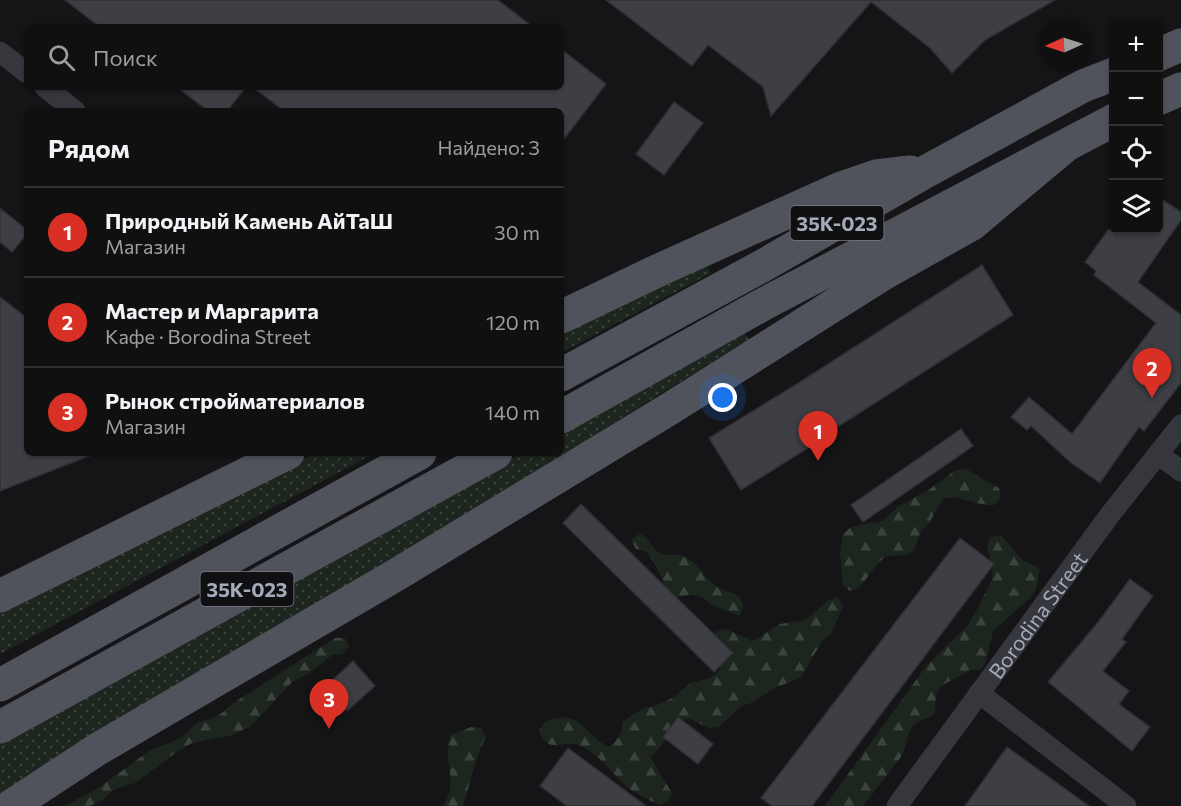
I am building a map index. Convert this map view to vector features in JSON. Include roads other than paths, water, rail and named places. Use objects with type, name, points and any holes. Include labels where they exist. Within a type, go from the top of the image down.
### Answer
[{"type":"main road","points":[[1163,53],[1181,45]]},
{"type":"main road","name":"35К-023","points":[[564,373],[764,265],[927,171],[1083,86],[1109,76]]},
{"type":"main road","points":[[1163,97],[1181,89]]},
{"type":"main road","name":"35К-023","points":[[564,415],[762,304],[1109,122]]},
{"type":"main road","points":[[11,806],[98,749],[396,575],[671,408],[883,274],[972,224],[1064,147]]},
{"type":"main road","points":[[564,316],[841,188],[876,176],[927,171]]},
{"type":"main road","points":[[0,596],[282,456]]},
{"type":"main road","name":"35К-023","points":[[0,685],[415,456]]},
{"type":"main road","name":"35К-023","points":[[0,727],[491,456]]},
{"type":"street","points":[[0,52],[24,71]]},
{"type":"street","points":[[49,90],[71,108]]},
{"type":"street","points":[[564,310],[601,298]]},
{"type":"street","name":"Borodina Street","points":[[897,806],[1181,425]]},
{"type":"street","points":[[1158,454],[1181,471]]},
{"type":"street","points":[[979,693],[1126,806]]},
{"type":"place","name":"Мастер и Маргарита","points":[[1152,398]]},
{"type":"place","name":"Природный Камень АйТаШ","points":[[818,461]]},
{"type":"place","name":"Рынок стройматериалов","points":[[329,729]]}]
